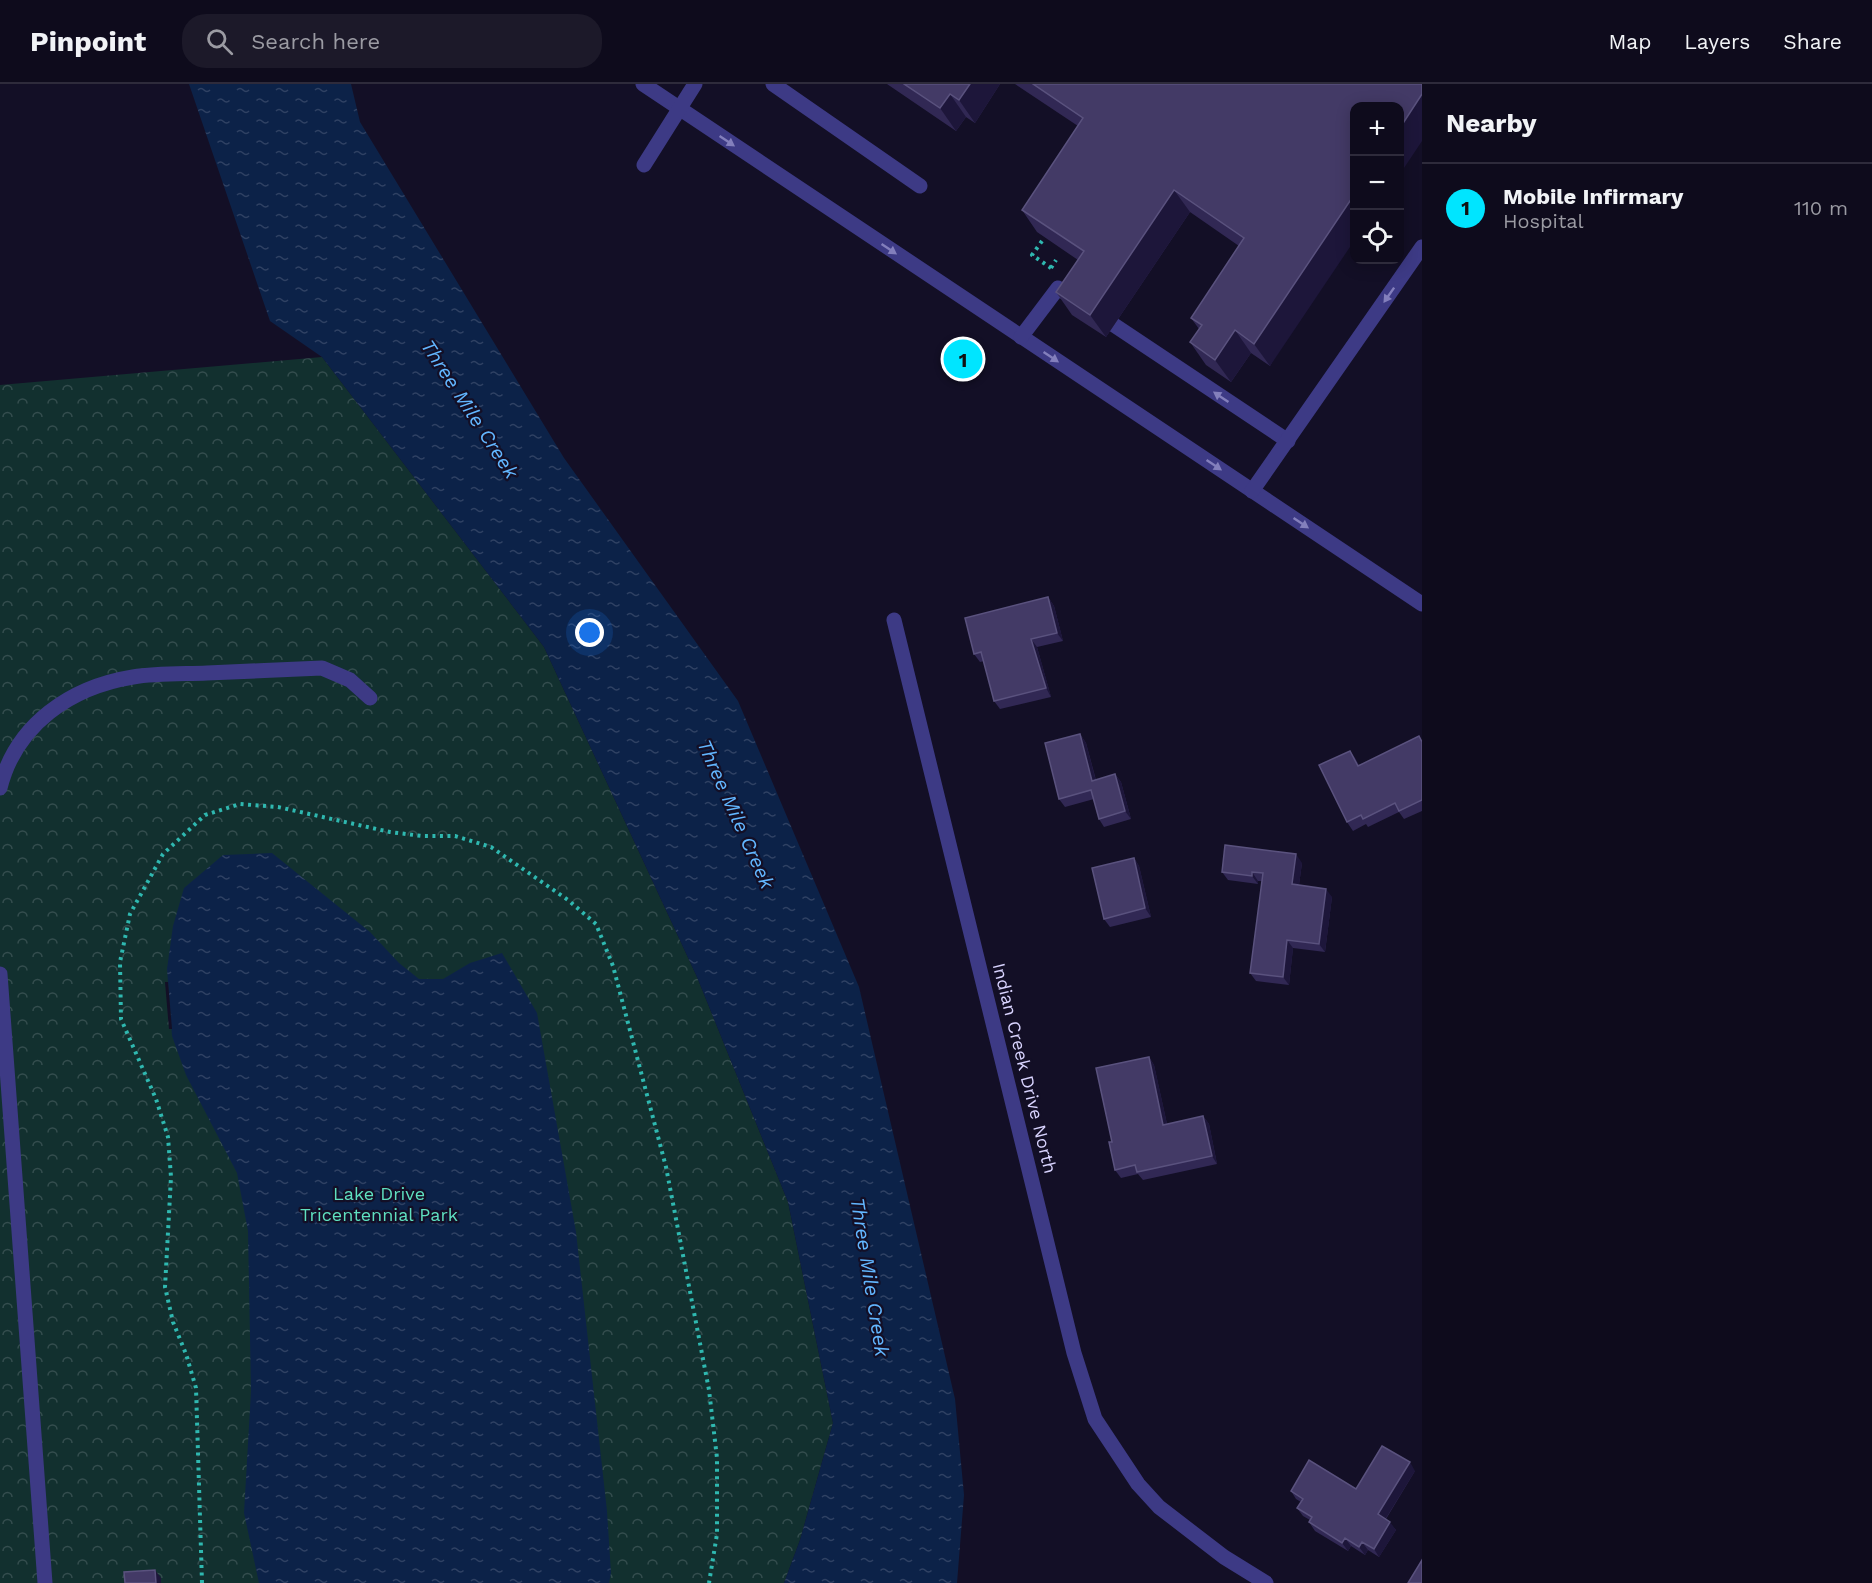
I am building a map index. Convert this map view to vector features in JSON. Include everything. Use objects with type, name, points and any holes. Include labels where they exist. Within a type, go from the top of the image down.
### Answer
[{"type":"street","points":[[643,84],[1422,604]]},
{"type":"street","points":[[644,165],[695,84]]},
{"type":"street","points":[[773,84],[920,186]]},
{"type":"street","points":[[1252,491],[1422,247]]},
{"type":"street","points":[[1021,337],[1058,288],[1080,302]]},
{"type":"street","points":[[1114,325],[1288,441]]},
{"type":"street","name":"Indian Creek Drive North","points":[[894,620],[1074,1353],[1095,1419],[1138,1484],[1159,1507],[1224,1557],[1266,1583]]},
{"type":"street","points":[[0,788],[3,777],[24,735],[41,718],[86,691],[105,683],[135,676],[322,668],[350,680],[370,698]]},
{"type":"street","points":[[0,974],[45,1583]]},
{"type":"path","points":[[1042,241],[1032,255],[1051,268]]},
{"type":"path","points":[[1046,276],[1056,260]]},
{"type":"path","points":[[202,1583],[196,1388],[173,1322],[165,1287],[171,1177],[168,1137],[156,1100],[121,1019],[120,962],[130,914],[163,855],[205,815],[240,804],[278,807],[390,832],[422,836],[455,836],[491,847],[568,900],[596,924],[613,966],[666,1167],[709,1390],[717,1458],[717,1534],[709,1583]]},
{"type":"green space","name":"Lake Drive Tricentennial Park","points":[[322,357],[544,647],[697,977],[788,1202],[833,1423],[800,1540],[784,1583],[0,1583],[0,385]]},
{"type":"water","name":"Three Mile Creek","points":[[189,84],[351,84],[360,122],[564,458],[738,701],[859,987],[955,1399],[964,1495],[957,1583],[784,1583],[800,1540],[833,1423],[788,1202],[697,977],[544,647],[322,357],[270,321]]},
{"type":"water","points":[[272,853],[370,932],[399,963],[419,979],[443,979],[470,963],[502,953],[537,1013],[576,1232],[607,1511],[611,1573],[609,1583],[259,1583],[244,1513],[251,1391],[248,1231],[237,1173],[186,1075],[172,1036],[167,969],[173,926],[184,888],[223,855]]},
{"type":"pier","points":[[165,982],[168,982],[172,1029],[169,1029]]},
{"type":"building","points":[[904,84],[970,84],[959,100],[950,94],[940,108]]},
{"type":"building","points":[[1033,84],[1422,84],[1422,94],[1404,122],[1404,102],[1350,102],[1350,201],[1254,344],[1235,330],[1215,360],[1190,342],[1202,325],[1191,318],[1244,238],[1174,190],[1090,315],[1056,292],[1084,251],[1022,210],[1083,118]]},
{"type":"building","points":[[1048,597],[1057,633],[1031,639],[1046,688],[994,701],[981,652],[974,654],[965,618]]},
{"type":"building","points":[[1080,734],[1092,781],[1115,774],[1125,811],[1099,819],[1091,790],[1059,799],[1045,743]]},
{"type":"building","points":[[1419,736],[1422,742],[1422,800],[1399,811],[1395,803],[1363,819],[1361,815],[1347,822],[1319,765],[1350,751],[1358,766]]},
{"type":"building","points":[[1225,845],[1296,854],[1292,884],[1326,889],[1319,944],[1287,940],[1283,977],[1250,973],[1263,873],[1252,872],[1252,876],[1222,872]]},
{"type":"building","points":[[1134,858],[1145,908],[1104,919],[1092,868]]},
{"type":"building","points":[[1149,1057],[1163,1125],[1203,1116],[1212,1156],[1137,1172],[1135,1165],[1115,1170],[1109,1142],[1112,1142],[1096,1068]]},
{"type":"building","points":[[1382,1446],[1410,1462],[1378,1514],[1390,1522],[1374,1549],[1362,1542],[1359,1547],[1345,1538],[1342,1543],[1309,1522],[1312,1517],[1297,1508],[1303,1499],[1291,1491],[1309,1460],[1356,1489]]},
{"type":"building","points":[[1422,1560],[1422,1583],[1408,1583]]},
{"type":"building","points":[[155,1570],[156,1583],[125,1583],[124,1572]]},
{"type":"place","name":"Mobile Infirmary","points":[[963,359]]}]
